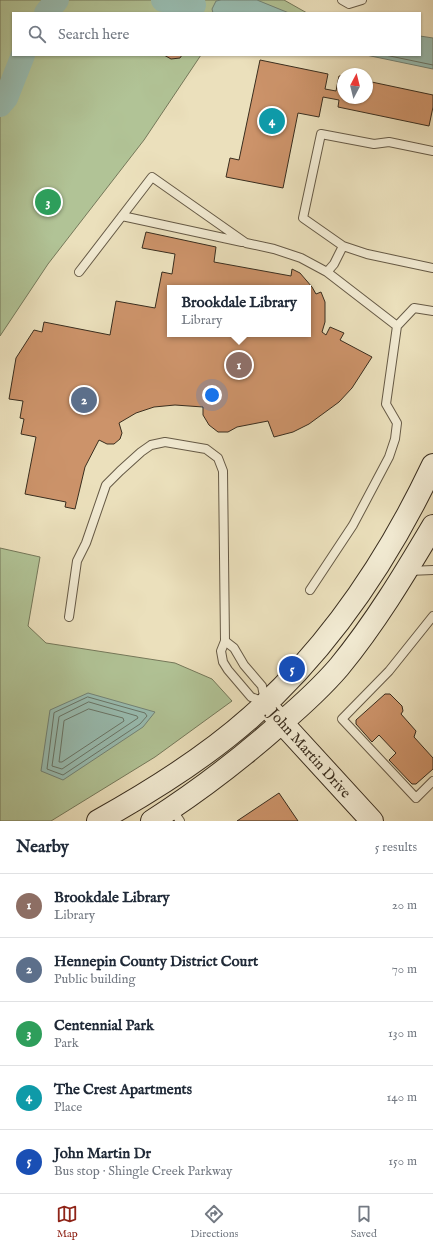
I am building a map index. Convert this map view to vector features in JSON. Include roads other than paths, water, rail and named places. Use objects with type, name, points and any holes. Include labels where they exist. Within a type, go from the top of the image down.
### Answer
[{"type":"street","points":[[98,821],[173,776],[219,743],[266,703],[310,658],[347,613],[381,563],[411,511],[433,465]]},
{"type":"street","points":[[152,821],[176,815],[300,709],[338,667],[376,618],[433,526]]},
{"type":"street","name":"John Martin Drive","points":[[266,703],[281,724],[372,821]]},
{"type":"lane","points":[[342,0],[349,4],[362,0]]},
{"type":"lane","points":[[433,151],[389,142],[374,144],[321,134],[303,218],[343,246],[367,254],[433,268]]},
{"type":"lane","points":[[79,272],[152,177],[246,243]]},
{"type":"lane","points":[[122,216],[274,249],[301,258],[327,272],[397,326]]},
{"type":"lane","points":[[327,272],[334,264],[343,246]]},
{"type":"lane","points":[[310,590],[352,525],[389,457],[395,439],[397,423],[386,404],[397,326],[414,308],[433,310]]},
{"type":"lane","points":[[69,617],[78,561],[86,543],[106,485],[151,445],[165,442],[206,449],[218,458],[223,471],[225,641],[221,651],[223,662],[251,697],[266,703]]},
{"type":"lane","points":[[406,571],[433,570]]},
{"type":"lane","points":[[433,616],[389,670],[342,719],[416,798],[433,781]]},
{"type":"lane","points":[[225,641],[234,648],[244,665],[262,686],[266,703]]},
{"type":"water","points":[[257,0],[287,12],[213,12],[212,9],[216,1]]},
{"type":"water","points":[[421,36],[433,38],[433,69],[371,56],[421,56]]},
{"type":"water","points":[[88,693],[155,712],[143,727],[63,780],[41,771],[50,710]]},
{"type":"waterway","points":[[47,12],[57,0]]},
{"type":"waterway","points":[[163,0],[194,5]]},
{"type":"waterway","points":[[0,105],[6,98],[23,56]]},
{"type":"place","name":"The Crest Apartments","points":[[272,121]]},
{"type":"place","name":"Centennial Park","points":[[48,202]]},
{"type":"place","name":"Brookdale Library","points":[[239,365]]},
{"type":"place","name":"Hennepin County District Court","points":[[84,400]]},
{"type":"place","name":"John Martin Dr","points":[[292,669]]}]
